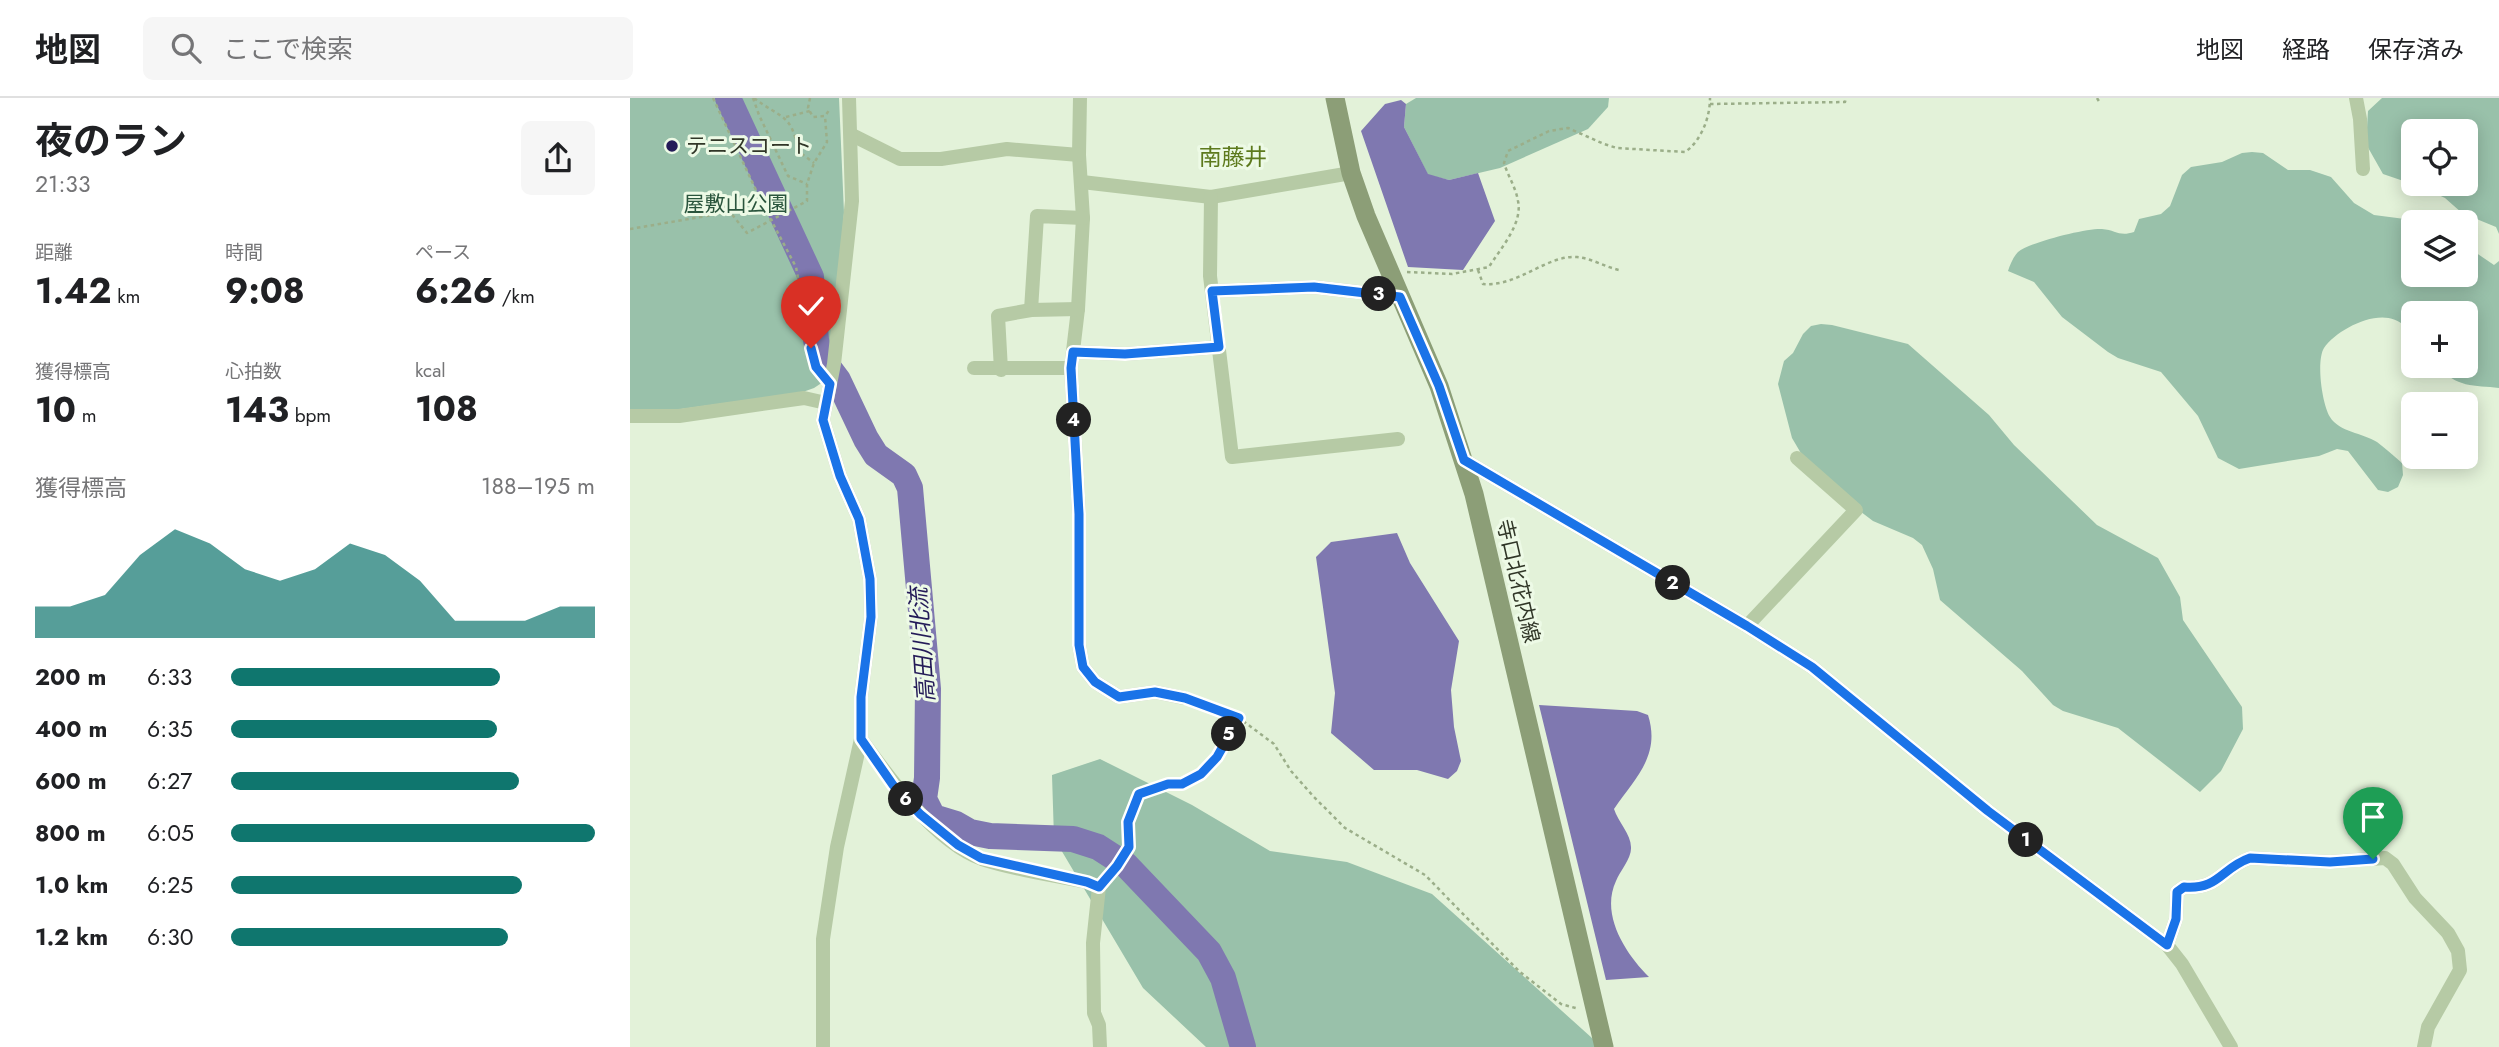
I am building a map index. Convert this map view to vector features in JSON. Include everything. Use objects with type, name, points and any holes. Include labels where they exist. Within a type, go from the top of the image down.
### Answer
[{"type":"main road","name":"寺口北花内線","points":[[1335,98],[1351,173],[1388,270],[1439,386],[1464,460],[1604,1047]]},
{"type":"street","points":[[823,1047],[823,939],[837,847],[861,739],[861,697],[871,617],[870,579],[859,519],[840,476],[823,420],[834,364],[852,201],[849,98]]},
{"type":"street","points":[[1080,98],[1079,156],[1083,218],[1078,309],[1071,368],[1079,514],[1079,645],[1083,667],[1095,682],[1119,697],[1155,692],[1185,698]]},
{"type":"street","points":[[2356,98],[2363,169]]},
{"type":"street","points":[[852,135],[900,159],[941,159],[1007,149],[1079,156]]},
{"type":"street","points":[[1082,182],[1212,197],[1351,173]]},
{"type":"street","points":[[1212,197],[1210,276],[1232,457],[1398,439]]},
{"type":"street","points":[[1031,310],[1037,216],[1083,218]]},
{"type":"street","points":[[1212,291],[1314,287],[1400,297]]},
{"type":"street","points":[[1001,370],[998,316],[1031,310],[1078,309]]},
{"type":"street","points":[[1073,352],[1125,354],[1219,347]]},
{"type":"street","points":[[974,368],[1071,368]]},
{"type":"street","points":[[630,416],[679,416],[804,398],[826,403]]},
{"type":"street","points":[[1747,626],[1856,510],[1797,458]]},
{"type":"street","points":[[1464,460],[1812,667],[1988,811],[2167,945],[2182,964],[2231,1047]]},
{"type":"street","points":[[861,739],[893,785],[920,814],[958,845],[981,858],[1099,887],[1093,943],[1094,1013],[1099,1025],[1100,1047]]},
{"type":"street","points":[[2167,945],[2176,919],[2177,892],[2184,887],[2197,888],[2212,884],[2239,862],[2250,858],[2330,862],[2385,859],[2393,864],[2415,898],[2448,933],[2461,963],[2460,970],[2428,1027],[2424,1047]]},
{"type":"path","points":[[713,98],[762,203],[796,267],[816,367],[830,384]]},
{"type":"path","points":[[753,98],[788,176],[807,184]]},
{"type":"path","points":[[753,98],[772,112],[786,117],[810,111]]},
{"type":"path","points":[[810,98],[808,108],[813,117],[825,116]]},
{"type":"path","points":[[1388,270],[1452,274],[1489,267],[1517,219],[1518,199],[1504,163],[1508,151],[1549,131],[1568,128],[1617,148],[1685,152],[1694,146],[1702,133],[1710,98]]},
{"type":"path","points":[[1710,104],[1836,100],[1845,102],[1846,98]]},
{"type":"path","points":[[2097,98],[2100,103]]},
{"type":"path","points":[[630,229],[730,212],[747,233],[790,212],[807,201],[807,184],[814,163],[827,142],[825,116],[830,109]]},
{"type":"path","points":[[786,117],[795,131],[799,151],[814,163]]},
{"type":"path","points":[[1478,270],[1483,284],[1498,285],[1564,258],[1577,257],[1619,270]]},
{"type":"path","points":[[1185,698],[1239,718],[1274,744],[1290,765],[1291,771],[1345,828],[1425,875],[1520,972],[1561,1004],[1596,1014]]},
{"type":"path","points":[[1099,887],[1129,847],[1128,822],[1139,794],[1168,784],[1182,784],[1201,774],[1217,757],[1239,718]]},
{"type":"green space","name":"屋敷山公園","points":[[630,98],[839,98],[844,213],[830,384],[823,382],[800,393],[674,410],[630,409]]},
{"type":"green space","points":[[1416,98],[1609,98],[1608,107],[1588,129],[1500,168],[1449,180],[1428,175],[1404,127],[1406,104]]},
{"type":"green space","points":[[2382,98],[2499,98],[2499,234],[2496,227],[2478,220],[2478,210],[2459,210],[2441,196],[2478,196],[2478,119],[2401,119],[2401,180],[2383,174],[2366,144],[2368,111]]},
{"type":"green space","points":[[2242,153],[2263,153],[2288,170],[2310,170],[2331,177],[2354,203],[2374,215],[2401,218],[2401,287],[2478,287],[2478,254],[2494,265],[2499,261],[2499,388],[2473,386],[2452,378],[2478,378],[2478,301],[2401,301],[2401,324],[2386,318],[2362,321],[2340,333],[2324,348],[2320,362],[2321,382],[2330,417],[2339,426],[2377,442],[2401,462],[2403,475],[2398,487],[2388,492],[2378,490],[2348,451],[2337,449],[2319,456],[2239,469],[2218,458],[2198,416],[2161,372],[2108,352],[2062,317],[2034,282],[2008,271],[2018,252],[2046,240],[2095,229],[2125,234],[2134,232],[2139,219],[2161,214],[2170,206],[2182,175],[2191,167],[2222,162]]},
{"type":"green space","points":[[1821,324],[1908,344],[1989,415],[2014,445],[2097,525],[2158,558],[2180,597],[2183,620],[2242,707],[2243,729],[2221,771],[2200,792],[2118,728],[2063,711],[2053,705],[2022,671],[1940,600],[1933,569],[1922,545],[1913,538],[1873,521],[1815,477],[1792,438],[1778,384],[1784,361],[1793,353],[1803,334],[1811,326]]},
{"type":"green space","points":[[1100,759],[1192,805],[1270,851],[1347,862],[1432,894],[1602,1047],[1206,1047],[1143,988],[1054,838],[1052,775]]},
{"type":"shaded area","points":[[1401,100],[1406,104],[1404,127],[1428,174],[1449,180],[1478,173],[1495,221],[1463,270],[1408,267],[1361,131],[1385,104]]},
{"type":"shaded area","points":[[1397,533],[1410,563],[1459,641],[1451,690],[1454,727],[1461,761],[1457,771],[1448,779],[1417,770],[1374,770],[1331,733],[1335,693],[1316,557],[1331,542]]},
{"type":"shaded area","points":[[1539,705],[1637,711],[1648,715],[1651,743],[1648,755],[1644,766],[1614,809],[1629,837],[1631,851],[1616,881],[1611,907],[1613,920],[1624,945],[1649,977],[1606,980]]},
{"type":"waterway","name":"高田川北流","points":[[728,98],[811,277],[816,340],[820,356],[838,380],[876,455],[904,475],[910,488],[928,689],[927,778],[924,799],[933,817],[956,824],[970,832],[990,836],[1073,839],[1098,847],[1126,865],[1209,952],[1223,978],[1243,1047]]},
{"type":"place","name":"テニスコート","points":[[672,146]]},
{"type":"district","name":"南藤井","points":[[1233,157]]},
{"type":"route","points":[[811,348],[816,367],[830,384],[823,420],[840,476],[859,519],[870,579],[871,617],[861,697],[861,739],[893,785],[920,814],[958,845],[981,858],[1099,887],[1129,847],[1128,822],[1139,794],[1168,784],[1182,784],[1201,774],[1217,757],[1239,718],[1185,698],[1155,692],[1119,697],[1095,682],[1083,667],[1079,645],[1079,514],[1071,368],[1073,352],[1125,354],[1219,347],[1212,291],[1314,287],[1400,297],[1439,386],[1464,460],[1812,667],[1988,811],[2167,945],[2176,919],[2177,892],[2184,887],[2197,888],[2212,884],[2239,862],[2250,858],[2330,862],[2373,859]]}]
